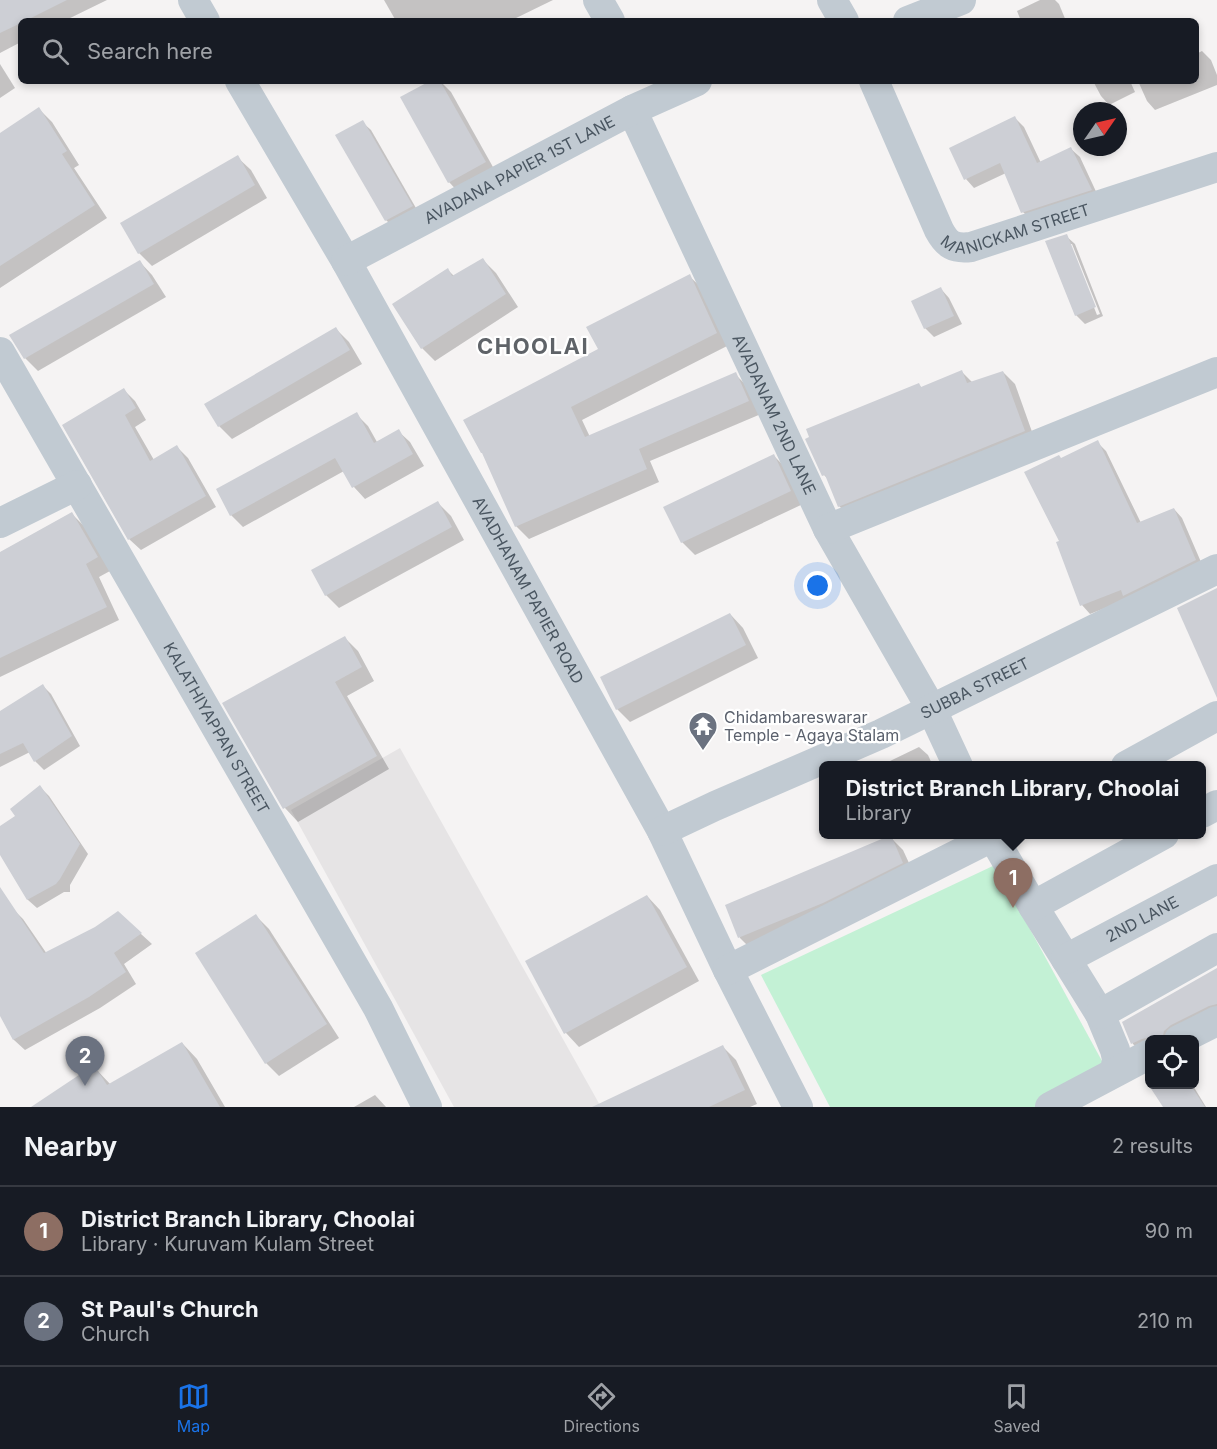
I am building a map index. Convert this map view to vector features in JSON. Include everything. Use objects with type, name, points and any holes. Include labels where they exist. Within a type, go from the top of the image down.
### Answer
[{"type":"street","points":[[193,0],[203,18]]},
{"type":"street","points":[[598,0],[608,18]]},
{"type":"street","points":[[832,0],[842,18]]},
{"type":"street","points":[[916,18],[961,0]]},
{"type":"street","name":"AVADHANAM PAPIER ROAD","points":[[242,84],[346,261],[662,831],[728,970],[798,1107]]},
{"type":"street","name":"AVADANA PAPIER 1ST LANE","points":[[346,261],[643,97],[687,84]]},
{"type":"street","name":"MANICKAM STREET","points":[[875,84],[939,230],[952,246],[971,247],[1217,167]]},
{"type":"street","name":"AVADANAM 2ND LANE","points":[[643,97],[828,529],[932,710],[956,761]]},
{"type":"street","name":"KALATHIYAPPAN STREET","points":[[0,352],[378,1008],[427,1107]]},
{"type":"street","points":[[828,529],[1217,372]]},
{"type":"street","points":[[0,523],[77,485]]},
{"type":"street","name":"SUBBA STREET","points":[[662,831],[932,710],[1217,569]]},
{"type":"street","points":[[1133,761],[1217,716]]},
{"type":"street","points":[[728,970],[986,839]]},
{"type":"street","points":[[996,839],[1033,906],[1100,1014],[1115,1050],[1117,1059],[1115,1072]]},
{"type":"street","points":[[1033,906],[1155,839]]},
{"type":"street","name":"2ND LANE","points":[[1066,959],[1217,879]]},
{"type":"street","points":[[1100,1014],[1217,948]]},
{"type":"street","points":[[1189,1035],[1217,1021]]},
{"type":"street","points":[[1050,1107],[1145,1056]]},
{"type":"shaded area","points":[[400,748],[601,1107],[454,1107],[291,810]]},
{"type":"green space","points":[[995,865],[1114,1083],[1065,1107],[830,1107],[761,975]]},
{"type":"building","points":[[0,0],[67,0],[31,18],[18,18],[18,24],[0,33]]},
{"type":"building","points":[[424,84],[442,84],[486,162],[448,183],[400,97]]},
{"type":"building","points":[[39,107],[67,151],[62,154],[95,205],[0,266],[0,133]]},
{"type":"building","points":[[1015,116],[1037,163],[1071,147],[1073,156],[1075,156],[1092,190],[1021,213],[1000,163],[964,180],[949,148]]},
{"type":"building","points":[[363,120],[413,206],[385,221],[335,135]]},
{"type":"building","points":[[238,155],[255,185],[138,254],[120,223]]},
{"type":"building","points":[[1067,234],[1096,307],[1075,316],[1045,241]]},
{"type":"building","points":[[483,258],[506,294],[421,349],[392,304],[448,268],[452,276]]},
{"type":"building","points":[[140,260],[154,284],[24,359],[9,335]]},
{"type":"building","points":[[690,274],[717,333],[571,407],[585,437],[736,372],[749,401],[639,449],[647,469],[515,527],[482,453],[463,420],[598,349],[586,327]]},
{"type":"building","points":[[941,287],[954,316],[924,329],[911,301]]},
{"type":"building","points":[[336,327],[350,350],[218,427],[204,404]]},
{"type":"building","points":[[962,370],[967,383],[1003,371],[1025,431],[838,507],[825,475],[822,476],[805,439],[809,437],[806,429],[919,383],[921,387]]},
{"type":"building","points":[[124,388],[136,408],[125,415],[150,461],[177,445],[206,496],[128,540],[62,425]]},
{"type":"building","points":[[357,412],[374,443],[399,429],[413,454],[352,488],[335,458],[230,516],[216,489]]},
{"type":"building","points":[[1098,440],[1137,523],[1174,508],[1196,560],[1123,596],[1121,590],[1080,606],[1056,542],[1059,541],[1024,472],[1059,455],[1061,458]]},
{"type":"building","points":[[774,454],[791,491],[681,543],[663,507]]},
{"type":"building","points":[[438,501],[452,527],[325,596],[311,570]]},
{"type":"building","points":[[72,512],[98,557],[86,564],[107,607],[0,658],[0,552]]},
{"type":"building","points":[[1217,588],[1217,698],[1177,608]]},
{"type":"building","points":[[730,613],[746,645],[616,710],[600,677]]},
{"type":"building","points":[[345,636],[362,667],[335,682],[377,756],[283,809],[222,703]]},
{"type":"building","points":[[43,684],[72,736],[34,762],[23,743],[0,754],[0,711]]},
{"type":"building","points":[[40,785],[80,844],[56,884],[27,900],[0,855],[0,826],[15,816],[10,809]]},
{"type":"building","points":[[882,839],[893,839],[903,863],[823,903],[738,938],[725,905]]},
{"type":"building","points":[[0,887],[44,953],[95,927],[118,911],[142,933],[114,953],[126,972],[89,997],[13,1040],[0,1016]]},
{"type":"building","points":[[647,895],[687,967],[564,1034],[525,961]]},
{"type":"building","points":[[256,914],[327,1024],[265,1064],[195,953]]},
{"type":"building","points":[[1217,968],[1217,1004],[1171,1025],[1163,1035],[1145,1035],[1145,1038],[1131,1044],[1122,1022]]},
{"type":"building","points":[[182,1042],[220,1107],[31,1107],[94,1065],[107,1085]]},
{"type":"building","points":[[723,1045],[745,1090],[709,1107],[592,1107]]},
{"type":"building","points":[[1151,1089],[1193,1089],[1205,1107],[1163,1107]]},
{"type":"place","name":"Chidambareswarar Temple - Agaya Stalam","points":[[703,752]]},
{"type":"place","name":"District Branch Library, Choolai","points":[[1013,908]]},
{"type":"place","name":"St Paul's Church","points":[[85,1086]]},
{"type":"district","name":"CHOOLAI","points":[[533,346]]}]
